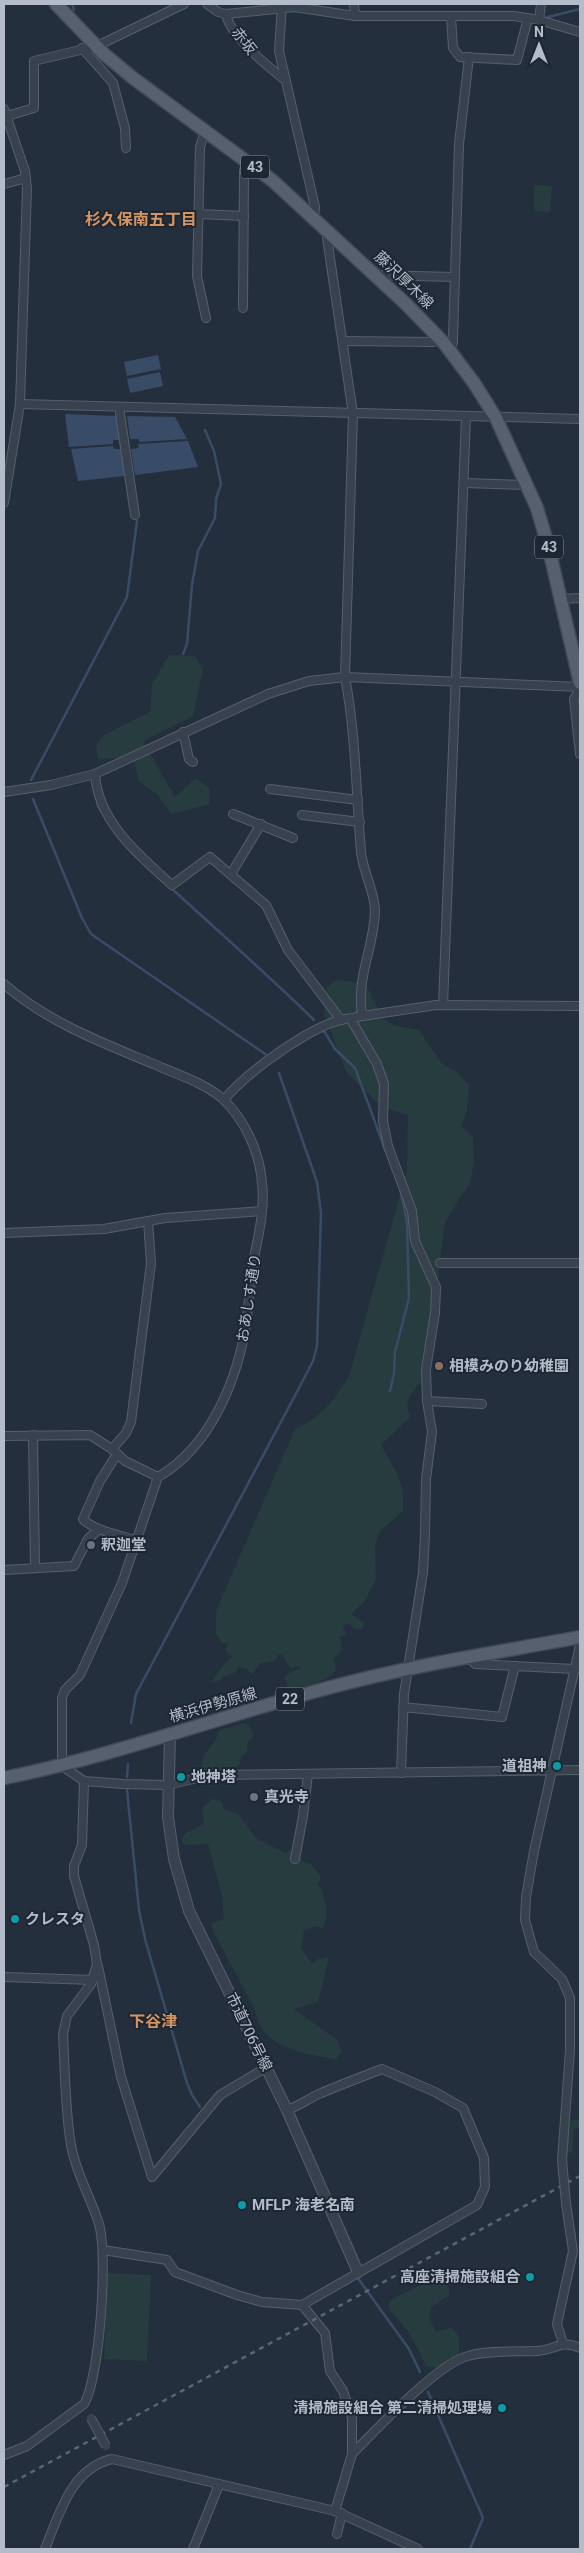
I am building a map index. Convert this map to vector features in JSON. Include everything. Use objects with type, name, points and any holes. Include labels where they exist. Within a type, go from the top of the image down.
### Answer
[{"type":"main road","name":"藤沢厚木線","points":[[56,4],[97,46],[133,78],[247,160],[314,218],[447,343],[496,418],[527,485],[543,526],[580,683]]},
{"type":"main road","name":"横浜伊勢原線","points":[[4,1778],[62,1766],[338,1685],[407,1668],[580,1637]]},
{"type":"street","points":[[4,503],[20,404],[26,178],[5,113],[34,108],[34,61],[82,48],[97,46],[184,4]]},
{"type":"street","name":"赤坂","points":[[208,4],[218,12],[226,14],[228,23],[258,59],[284,79]]},
{"type":"street","points":[[354,4],[354,16]]},
{"type":"street","points":[[540,20],[541,4]]},
{"type":"street","points":[[282,6],[278,36],[284,79],[315,207],[314,218]]},
{"type":"street","points":[[226,14],[282,6],[354,16],[528,18],[580,32]]},
{"type":"street","points":[[451,17],[453,48],[460,56],[517,60],[528,18]]},
{"type":"street","points":[[82,48],[108,74],[113,83],[125,128],[126,148]]},
{"type":"street","points":[[343,341],[447,343],[454,277],[459,144],[469,57]]},
{"type":"street","points":[[205,131],[200,147],[197,276],[206,318]]},
{"type":"street","points":[[243,308],[244,172],[247,160]]},
{"type":"street","points":[[4,184],[26,178]]},
{"type":"street","points":[[198,214],[244,216]]},
{"type":"street","points":[[326,229],[354,414],[345,678],[352,715],[364,871],[375,910],[372,934],[360,980],[362,1016]]},
{"type":"street","points":[[375,275],[454,277]]},
{"type":"street","points":[[20,404],[580,420]]},
{"type":"street","points":[[119,407],[135,516]]},
{"type":"street","points":[[443,1005],[465,484],[466,417]]},
{"type":"street","points":[[465,484],[527,485]]},
{"type":"street","points":[[560,599],[580,598]]},
{"type":"street","points":[[4,792],[51,785],[95,774],[268,694],[309,681],[345,678],[580,688],[574,700],[580,754]]},
{"type":"street","points":[[183,732],[189,759],[193,762]]},
{"type":"street","points":[[95,774],[96,787],[104,810],[133,849],[172,885],[210,857],[266,905],[288,950],[341,1020]]},
{"type":"street","points":[[270,789],[358,800]]},
{"type":"street","points":[[233,814],[293,838]]},
{"type":"street","points":[[302,815],[360,822]]},
{"type":"street","points":[[231,874],[261,824]]},
{"type":"street","name":"おあしす通り","points":[[4,984],[24,1001],[61,1023],[196,1083],[224,1100],[240,1120],[250,1137],[262,1182],[262,1211],[244,1342],[226,1392],[204,1434],[169,1470],[158,1477]]},
{"type":"street","points":[[224,1100],[236,1084],[297,1041],[317,1028],[341,1020],[443,1005],[580,1006]]},
{"type":"street","points":[[350,1018],[377,1064],[384,1084],[383,1122],[388,1146],[412,1211],[415,1241],[436,1287],[435,1313],[426,1370],[427,1401],[432,1432],[426,1480],[425,1536],[422,1572],[403,1706],[401,1773]]},
{"type":"street","points":[[4,1233],[104,1230],[148,1220],[262,1211]]},
{"type":"street","points":[[138,1541],[99,1529],[87,1524],[83,1519],[114,1451],[131,1422],[151,1263],[148,1220]]},
{"type":"street","points":[[440,1263],[580,1263]]},
{"type":"street","points":[[427,1401],[482,1404]]},
{"type":"street","points":[[33,1435],[35,1568]]},
{"type":"street","points":[[4,1436],[90,1436],[114,1451],[125,1461],[158,1477],[138,1541],[122,1583],[80,1675],[65,1690],[62,1698],[62,1766],[84,1780],[167,1785],[210,1775],[580,1770]]},
{"type":"street","points":[[4,1570],[74,1566],[88,1538],[99,1529]]},
{"type":"street","points":[[563,2343],[557,2324],[573,2250],[562,2160],[570,2050],[570,1998],[562,1979],[534,1952],[525,1920],[526,1897],[551,1771],[580,1645]]},
{"type":"street","points":[[468,1657],[475,1664],[575,1669]]},
{"type":"street","points":[[403,1706],[502,1717],[515,1666]]},
{"type":"street","name":"市道706号線","points":[[170,1734],[167,1785],[168,1817],[174,1859],[189,1911],[287,2110],[358,2272]]},
{"type":"street","points":[[295,1859],[308,1774]]},
{"type":"street","points":[[84,1780],[82,1845],[74,1866],[74,1876],[94,1945],[121,2077],[152,2177],[220,2094],[266,2067]]},
{"type":"street","points":[[4,2455],[27,2446],[84,2404],[91,2391],[97,2356],[103,2250],[98,2223],[71,2146],[63,2034],[67,2016],[93,1980],[97,1964]]},
{"type":"street","points":[[4,1977],[93,1980]]},
{"type":"street","points":[[103,2250],[167,2260],[174,2272],[237,2296],[262,2302],[302,2306],[477,2205],[485,2188],[484,2158],[463,2108],[435,2092],[382,2069],[335,2087],[313,2097],[301,2106],[287,2110]]},
{"type":"street","points":[[302,2306],[326,2332],[330,2371],[343,2391],[352,2418],[352,2454],[338,2512],[337,2534]]},
{"type":"street","points":[[352,2454],[429,2381],[456,2360],[480,2354],[542,2351],[563,2343],[580,2348]]},
{"type":"street","points":[[84,2404],[112,2459]]},
{"type":"street","points":[[45,2549],[69,2494],[80,2478],[92,2466],[112,2459],[338,2512],[418,2549]]},
{"type":"street","points":[[192,2549],[218,2484]]},
{"type":"green space","points":[[534,185],[552,186],[550,212],[534,211]]},
{"type":"green space","points":[[169,655],[195,656],[203,670],[193,716],[143,741],[175,797],[196,778],[209,788],[210,804],[171,814],[158,795],[139,781],[133,757],[98,759],[96,745],[103,736],[150,712],[152,684]]},
{"type":"green space","points":[[336,980],[365,983],[382,1017],[393,1025],[419,1030],[441,1063],[458,1073],[469,1085],[467,1112],[461,1126],[473,1137],[474,1162],[470,1184],[456,1203],[445,1223],[424,1380],[416,1388],[408,1401],[410,1417],[381,1445],[401,1484],[403,1511],[381,1530],[375,1544],[376,1579],[364,1602],[351,1614],[364,1623],[363,1629],[356,1629],[347,1623],[343,1625],[346,1635],[340,1637],[342,1650],[334,1659],[336,1670],[321,1681],[288,1687],[284,1678],[287,1674],[299,1669],[300,1666],[290,1668],[282,1655],[278,1655],[275,1661],[261,1663],[252,1674],[246,1669],[238,1667],[236,1672],[224,1676],[218,1682],[211,1682],[232,1657],[225,1650],[228,1643],[222,1643],[216,1634],[216,1611],[295,1429],[320,1413],[339,1392],[349,1376],[407,1170],[408,1115],[382,1107],[346,1072],[324,1013],[327,987]]},
{"type":"green space","points":[[245,1723],[250,1727],[254,1736],[247,1743],[247,1752],[241,1756],[239,1765],[235,1768],[203,1774],[202,1760],[216,1740],[219,1731]]},
{"type":"green space","points":[[212,1799],[219,1800],[223,1804],[223,1809],[238,1814],[257,1839],[285,1853],[291,1849],[299,1850],[302,1861],[312,1865],[321,1877],[318,1884],[326,1905],[325,1923],[323,1928],[315,1926],[304,1931],[301,1948],[312,1964],[318,1959],[329,1957],[318,2002],[294,2009],[337,2040],[342,2052],[336,2059],[311,2055],[286,2047],[266,2033],[259,2023],[255,2010],[213,1931],[212,1923],[224,1919],[222,1895],[208,1844],[185,1845],[181,1840],[186,1833],[204,1824],[202,1808]]},
{"type":"green space","points":[[570,2120],[580,2120],[580,2128],[574,2129],[572,2153],[564,2152],[567,2122]]},
{"type":"green space","points":[[108,2273],[151,2275],[147,2361],[104,2359]]},
{"type":"green space","points":[[439,2276],[447,2284],[449,2295],[431,2307],[429,2320],[437,2332],[450,2328],[454,2330],[458,2336],[459,2343],[458,2355],[439,2368],[427,2367],[409,2332],[390,2310],[388,2304],[391,2300]]},
{"type":"water","points":[[158,355],[161,369],[127,376],[124,362]]},
{"type":"water","points":[[160,372],[163,386],[130,393],[127,379]]},
{"type":"water","points":[[65,414],[117,416],[120,440],[113,440],[113,444],[69,447]]},
{"type":"water","points":[[127,416],[175,417],[187,439],[140,442],[138,439],[130,439]]},
{"type":"water","points":[[188,441],[198,467],[135,475],[131,449],[139,448],[138,444]]},
{"type":"water","points":[[113,446],[114,449],[121,449],[125,476],[78,481],[71,449]]},
{"type":"waterway","points":[[72,4],[74,10]]},
{"type":"waterway","points":[[548,17],[580,9]]},
{"type":"waterway","points":[[183,654],[187,644],[192,585],[198,551],[215,518],[216,499],[221,484],[214,451],[205,430]]},
{"type":"waterway","points":[[31,780],[127,597],[137,521]]},
{"type":"waterway","points":[[92,780],[98,806],[107,820]]},
{"type":"waterway","points":[[33,799],[82,918],[91,934],[268,1056]]},
{"type":"waterway","points":[[125,845],[136,857]]},
{"type":"waterway","points":[[170,887],[314,1020]]},
{"type":"waterway","points":[[324,1031],[335,1049],[355,1068],[386,1152]]},
{"type":"waterway","points":[[131,1723],[136,1694],[299,1388],[313,1361],[317,1346],[321,1213],[317,1182],[279,1073]]},
{"type":"waterway","points":[[390,1391],[394,1374],[395,1352],[409,1298],[407,1223],[401,1192]]},
{"type":"waterway","points":[[127,1777],[128,1764]]},
{"type":"waterway","points":[[127,1790],[139,1910],[145,1939],[187,2083],[200,2107]]},
{"type":"waterway","points":[[357,2277],[409,2349],[420,2372]]},
{"type":"waterway","points":[[428,2392],[483,2518],[470,2549]]},
{"type":"railway","points":[[4,2487],[580,2176]]},
{"type":"place","name":"相模みのり幼稚園","points":[[439,1366]]},
{"type":"place","name":"釈迦堂","points":[[91,1545]]},
{"type":"place","name":"道祖神","points":[[557,1766]]},
{"type":"place","name":"地神塔","points":[[181,1777]]},
{"type":"place","name":"真光寺","points":[[254,1797]]},
{"type":"place","name":"クレスタ","points":[[15,1919]]},
{"type":"place","name":"MFLP 海老名南","points":[[242,2205]]},
{"type":"place","name":"高座清掃施設組合","points":[[530,2277]]},
{"type":"place","name":"清掃施設組合 第二清掃処理場","points":[[502,2408]]},
{"type":"district","name":"杉久保南五丁目","points":[[141,219]]},
{"type":"district","name":"下谷津","points":[[153,2021]]}]
